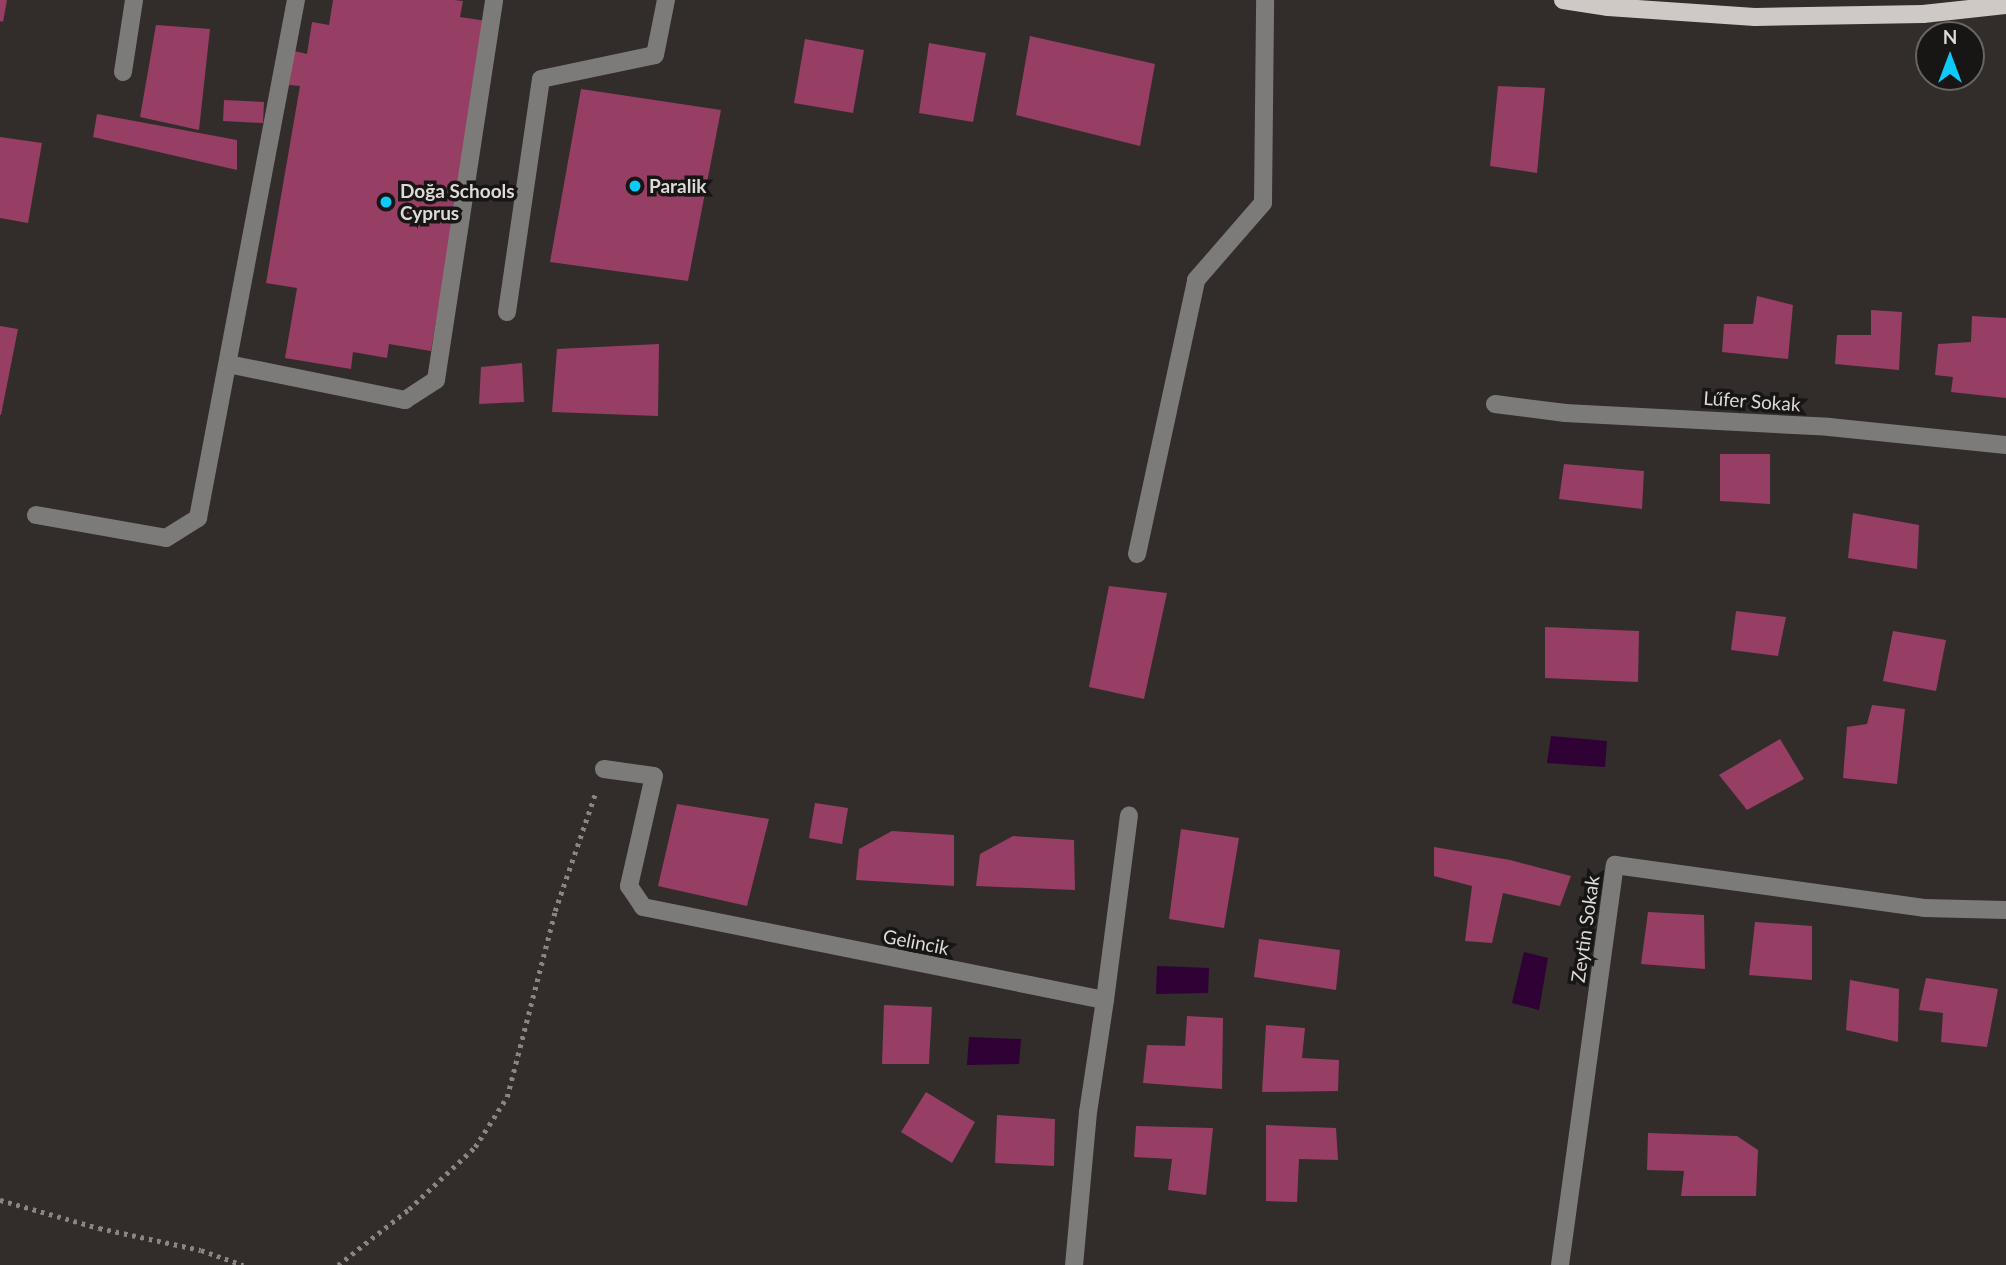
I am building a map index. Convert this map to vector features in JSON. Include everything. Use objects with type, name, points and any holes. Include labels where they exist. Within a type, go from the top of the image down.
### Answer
[{"type":"main road","points":[[1563,0],[1608,7],[1755,17],[1923,14],[1986,4],[2006,5]]},
{"type":"street","points":[[123,72],[134,0]]},
{"type":"street","points":[[36,515],[166,538],[198,518],[296,0]]},
{"type":"street","points":[[228,364],[405,400],[436,380],[494,0]]},
{"type":"street","points":[[507,312],[541,79],[655,55],[666,0]]},
{"type":"street","points":[[1137,554],[1196,280],[1263,203],[1265,0]]},
{"type":"street","name":"Lűfer Sokak","points":[[1495,404],[1565,414],[1829,427],[2006,445]]},
{"type":"street","name":"Gelincik","points":[[604,769],[654,776],[629,886],[643,907],[1105,1000]]},
{"type":"street","points":[[1074,1265],[1088,1112],[1129,816]]},
{"type":"street","name":"Zeytin Sokak","points":[[1560,1265],[1615,864],[1924,908],[2006,910]]},
{"type":"path","points":[[338,1265],[409,1209],[475,1147],[507,1097],[555,911],[604,769]]},
{"type":"path","points":[[0,1200],[99,1228],[201,1250],[243,1265]]},
{"type":"shaded area","points":[[1551,736],[1607,741],[1605,767],[1547,763]]},
{"type":"shaded area","points":[[1524,952],[1548,958],[1539,1010],[1512,1003]]},
{"type":"shaded area","points":[[1157,966],[1209,968],[1208,993],[1156,994]]},
{"type":"shaded area","points":[[969,1037],[1021,1039],[1019,1064],[967,1065]]},
{"type":"building","points":[[0,0],[7,0],[3,22],[0,21]]},
{"type":"building","name":"Doğa Schools Cyprus","points":[[333,0],[463,1],[460,17],[487,21],[431,351],[389,344],[387,358],[353,352],[351,369],[285,358],[297,288],[266,283],[300,86],[289,85],[294,51],[307,54],[312,22],[329,25]]},
{"type":"building","points":[[156,25],[210,29],[199,130],[140,117]]},
{"type":"building","points":[[1030,36],[1155,64],[1140,146],[1016,115]]},
{"type":"building","points":[[805,39],[864,50],[853,113],[794,103]]},
{"type":"building","points":[[929,43],[986,53],[973,122],[919,113]]},
{"type":"building","points":[[1498,86],[1545,88],[1537,173],[1490,166]]},
{"type":"building","name":"Paralik","points":[[581,89],[721,110],[688,281],[550,262]]},
{"type":"building","points":[[224,100],[264,102],[263,123],[223,121]]},
{"type":"building","points":[[97,114],[237,140],[237,170],[93,137]]},
{"type":"building","points":[[0,137],[42,143],[28,223],[0,218]]},
{"type":"building","points":[[1757,296],[1793,305],[1788,359],[1722,352],[1724,324],[1753,324]]},
{"type":"building","points":[[1871,310],[1902,312],[1899,370],[1835,364],[1837,335],[1871,335]]},
{"type":"building","points":[[1972,316],[2006,318],[2006,398],[1951,392],[1953,377],[1935,375],[1938,344],[1971,342]]},
{"type":"building","points":[[0,326],[18,329],[1,415],[0,415]]},
{"type":"building","points":[[659,344],[658,416],[552,412],[557,349]]},
{"type":"building","points":[[522,363],[524,402],[479,404],[481,367]]},
{"type":"building","points":[[1720,454],[1770,454],[1770,504],[1720,501]]},
{"type":"building","points":[[1564,464],[1644,471],[1642,509],[1559,499]]},
{"type":"building","points":[[1853,513],[1919,525],[1917,569],[1848,558]]},
{"type":"building","points":[[1109,586],[1167,593],[1144,699],[1089,687]]},
{"type":"building","points":[[1736,611],[1786,617],[1778,656],[1731,650]]},
{"type":"building","points":[[1545,627],[1639,631],[1638,682],[1545,678]]},
{"type":"building","points":[[1893,631],[1946,640],[1936,691],[1883,681]]},
{"type":"building","points":[[1872,705],[1905,709],[1897,784],[1843,778],[1847,727],[1867,724]]},
{"type":"building","points":[[1780,739],[1804,779],[1747,810],[1719,775]]},
{"type":"building","points":[[815,803],[848,808],[842,844],[809,838]]},
{"type":"building","points":[[677,804],[769,819],[747,906],[658,886]]},
{"type":"building","points":[[1181,829],[1239,838],[1224,928],[1169,919]]},
{"type":"building","points":[[892,831],[954,835],[954,886],[856,880],[859,849]]},
{"type":"building","points":[[1013,836],[1074,840],[1075,890],[976,886],[980,854]]},
{"type":"building","points":[[1434,847],[1510,860],[1571,876],[1560,906],[1503,893],[1492,943],[1465,941],[1472,886],[1434,876]]},
{"type":"building","points":[[1648,912],[1704,915],[1705,969],[1641,964]]},
{"type":"building","points":[[1755,922],[1812,926],[1812,980],[1749,975]]},
{"type":"building","points":[[1259,939],[1340,950],[1336,990],[1254,977]]},
{"type":"building","points":[[1926,978],[1998,989],[1987,1047],[1941,1042],[1943,1013],[1919,1010]]},
{"type":"building","points":[[1850,980],[1899,989],[1898,1042],[1846,1030]]},
{"type":"building","points":[[884,1005],[932,1007],[929,1064],[882,1064]]},
{"type":"building","points":[[1187,1016],[1223,1018],[1222,1089],[1143,1083],[1147,1045],[1185,1046]]},
{"type":"building","points":[[1266,1025],[1305,1028],[1302,1058],[1339,1060],[1338,1091],[1262,1092]]},
{"type":"building","points":[[926,1092],[975,1122],[952,1163],[901,1132]]},
{"type":"building","points":[[997,1115],[1055,1119],[1054,1166],[995,1163]]},
{"type":"building","points":[[1266,1125],[1336,1128],[1338,1160],[1299,1159],[1297,1202],[1266,1201]]},
{"type":"building","points":[[1136,1126],[1213,1128],[1206,1195],[1168,1190],[1172,1159],[1134,1157]]},
{"type":"building","points":[[1648,1133],[1737,1136],[1758,1150],[1756,1196],[1681,1196],[1684,1171],[1647,1170]]},
{"type":"place","name":"Paralik","points":[[635,186]]},
{"type":"place","name":"Doğa Schools Cyprus","points":[[386,202]]}]
